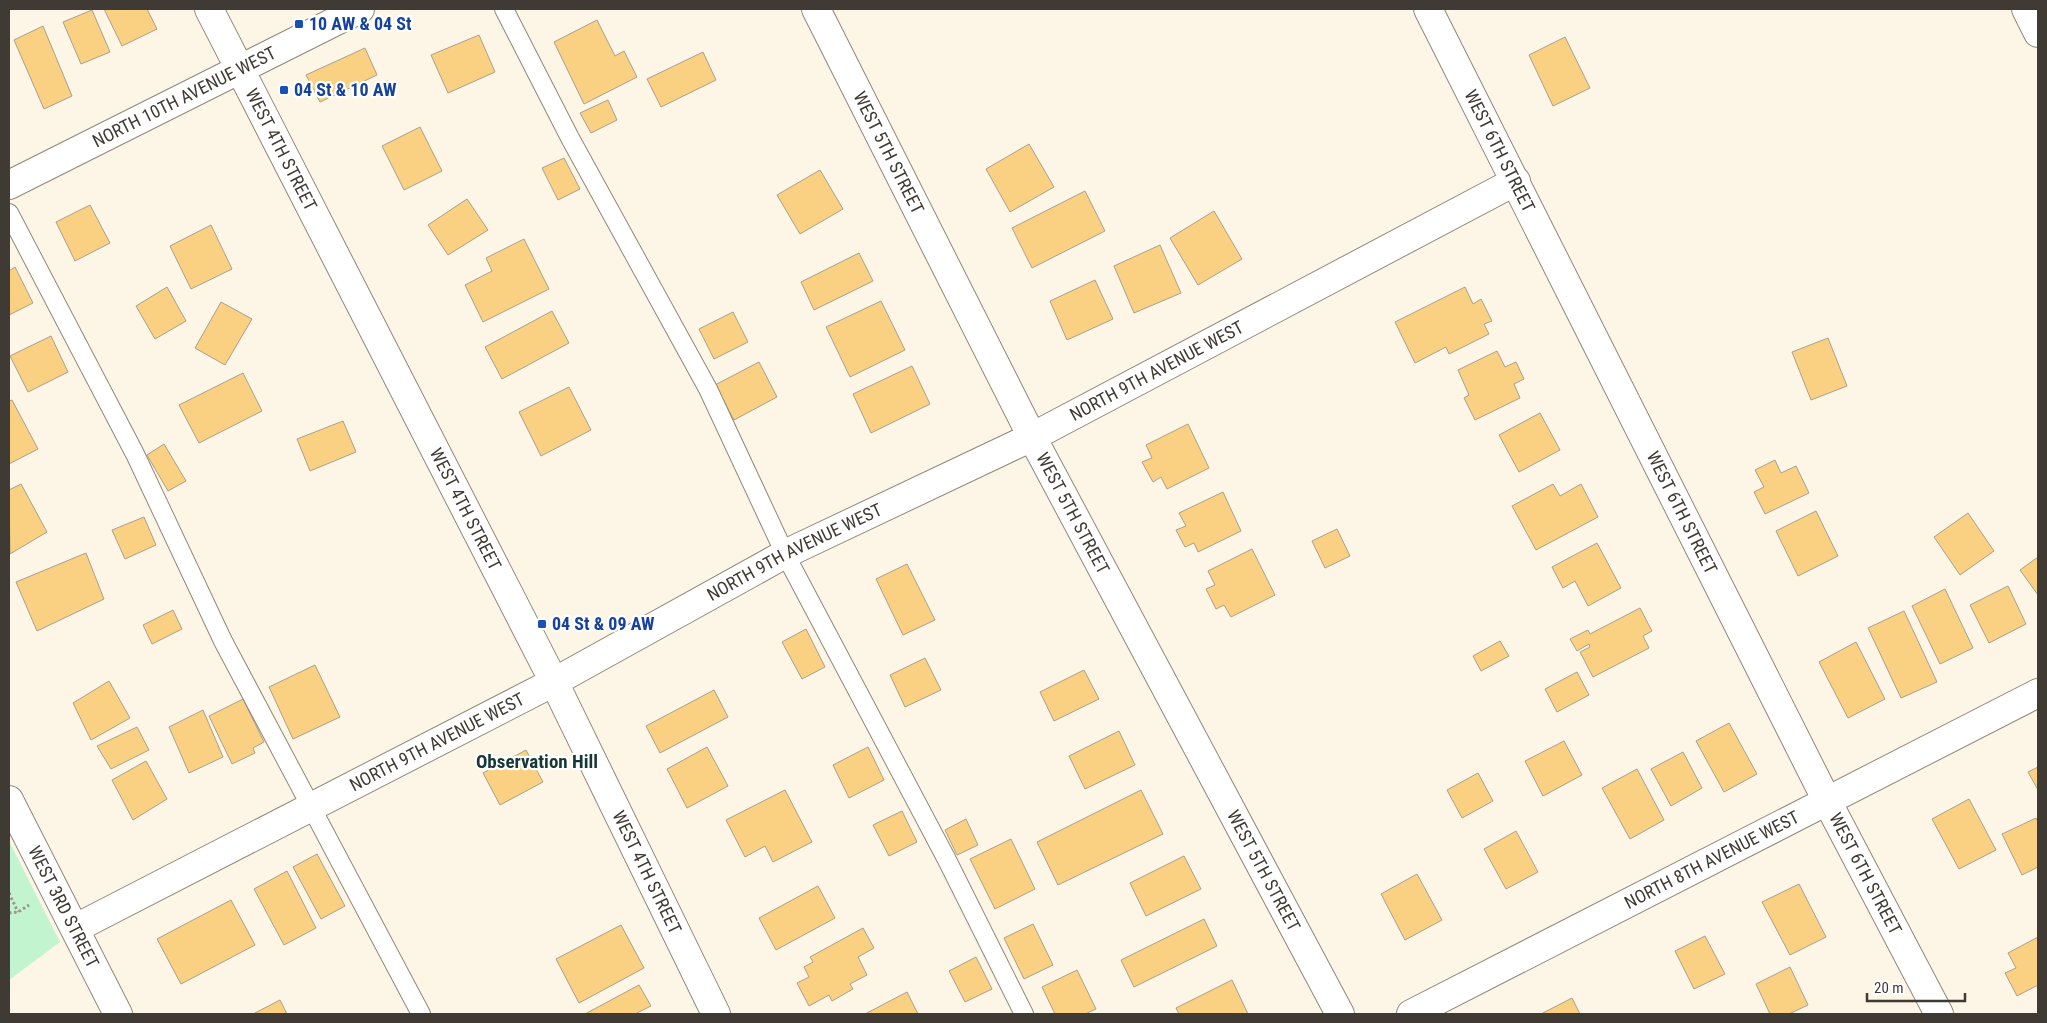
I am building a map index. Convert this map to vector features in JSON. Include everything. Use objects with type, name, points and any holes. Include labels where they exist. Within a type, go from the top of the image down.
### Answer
[{"type":"street","name":"WEST 4TH STREET","points":[[209,9],[554,682],[716,1014]]},
{"type":"street","name":"NORTH 10TH AVENUE WEST","points":[[9,185],[360,9]]},
{"type":"street","name":"WEST 5TH STREET","points":[[816,9],[1032,437],[1340,1014]]},
{"type":"street","name":"WEST 6TH STREET","points":[[1428,9],[1826,799],[1939,1014]]},
{"type":"street","points":[[2026,9],[2038,33]]},
{"type":"street","name":"NORTH 9TH AVENUE WEST","points":[[76,928],[309,806],[554,682],[785,554],[1032,437],[1516,182]]},
{"type":"street","name":"NORTH 8TH AVENUE WEST","points":[[1411,1014],[1826,799],[2038,693]]},
{"type":"street","name":"WEST 3RD STREET","points":[[9,800],[76,928],[118,1014]]},
{"type":"lane","points":[[504,9],[570,138],[708,389],[785,554],[946,858],[1024,1014]]},
{"type":"lane","points":[[9,213],[135,454],[223,641],[421,1014]]},
{"type":"path","points":[[9,893],[18,912],[9,913]]},
{"type":"green space","points":[[9,841],[60,942],[9,980]]},
{"type":"building","points":[[104,9],[147,9],[157,29],[122,46]]},
{"type":"building","points":[[92,10],[110,52],[81,64],[63,22]]},
{"type":"building","points":[[597,20],[615,56],[624,51],[637,77],[584,104],[554,42]]},
{"type":"building","points":[[43,26],[72,96],[44,109],[14,40]]},
{"type":"building","points":[[479,35],[495,72],[448,93],[431,55]]},
{"type":"building","points":[[1565,37],[1590,88],[1553,106],[1529,55]]},
{"type":"building","points":[[365,48],[377,75],[320,102],[306,75]]},
{"type":"building","points":[[703,52],[716,80],[661,107],[647,79]]},
{"type":"building","points":[[608,100],[617,120],[591,133],[580,113]]},
{"type":"building","points":[[420,127],[442,171],[404,190],[382,146]]},
{"type":"building","points":[[1029,144],[1054,187],[1010,212],[986,169]]},
{"type":"building","points":[[564,158],[580,189],[558,200],[542,168]]},
{"type":"building","points":[[820,170],[843,209],[800,234],[777,195]]},
{"type":"building","points":[[1085,191],[1105,231],[1032,268],[1012,228]]},
{"type":"building","points":[[467,199],[488,230],[448,255],[428,225]]},
{"type":"building","points":[[90,205],[110,243],[75,261],[56,222]]},
{"type":"building","points":[[1214,211],[1242,259],[1198,285],[1170,238]]},
{"type":"building","points":[[211,225],[232,269],[191,289],[170,246]]},
{"type":"building","points":[[524,239],[549,289],[483,322],[465,285],[492,271],[486,258]]},
{"type":"building","points":[[1160,245],[1181,293],[1134,313],[1114,266]]},
{"type":"building","points":[[859,253],[873,281],[814,310],[801,282]]},
{"type":"building","points":[[15,267],[33,303],[9,315],[9,271]]},
{"type":"building","points":[[1095,280],[1113,319],[1067,340],[1050,301]]},
{"type":"building","points":[[167,287],[186,321],[155,339],[136,306]]},
{"type":"building","points":[[1465,287],[1473,304],[1481,299],[1492,321],[1484,324],[1489,334],[1449,354],[1446,347],[1415,363],[1395,322]]},
{"type":"building","points":[[881,301],[905,350],[850,377],[826,327]]},
{"type":"building","points":[[221,302],[252,319],[225,365],[195,348]]},
{"type":"building","points":[[552,311],[569,343],[502,379],[485,347]]},
{"type":"building","points":[[733,312],[748,342],[714,359],[699,329]]},
{"type":"building","points":[[51,336],[68,372],[28,392],[10,356]]},
{"type":"building","points":[[1828,338],[1847,386],[1811,400],[1792,352]]},
{"type":"building","points":[[1497,351],[1505,367],[1516,362],[1524,379],[1514,384],[1520,398],[1475,420],[1464,398],[1469,395],[1458,370]]},
{"type":"building","points":[[759,362],[777,397],[734,420],[715,385]]},
{"type":"building","points":[[912,366],[930,404],[871,433],[853,394]]},
{"type":"building","points":[[243,373],[262,411],[199,443],[179,405]]},
{"type":"building","points":[[569,387],[591,430],[541,456],[519,412]]},
{"type":"building","points":[[12,400],[38,449],[9,464],[9,401]]},
{"type":"building","points":[[1540,413],[1560,450],[1519,472],[1499,435]]},
{"type":"building","points":[[343,421],[356,452],[310,471],[297,439]]},
{"type":"building","points":[[1188,424],[1209,468],[1167,489],[1161,477],[1153,482],[1142,462],[1152,458],[1146,445]]},
{"type":"building","points":[[164,444],[186,481],[168,491],[147,455]]},
{"type":"building","points":[[1775,460],[1781,473],[1796,466],[1809,493],[1765,514],[1754,492],[1764,487],[1755,470]]},
{"type":"building","points":[[21,484],[47,532],[10,554],[9,490]]},
{"type":"building","points":[[1553,484],[1560,496],[1581,484],[1598,517],[1536,550],[1512,506]]},
{"type":"building","points":[[1223,492],[1241,531],[1198,552],[1194,543],[1185,547],[1176,530],[1186,526],[1179,513]]},
{"type":"building","points":[[1816,511],[1838,556],[1798,576],[1776,531]]},
{"type":"building","points":[[1968,513],[1994,551],[1960,575],[1934,537]]},
{"type":"building","points":[[144,517],[156,545],[125,559],[112,530]]},
{"type":"building","points":[[1337,529],[1350,556],[1325,568],[1312,541]]},
{"type":"building","points":[[1597,543],[1621,588],[1588,606],[1575,581],[1563,588],[1552,567]]},
{"type":"building","points":[[1252,549],[1275,595],[1231,617],[1224,605],[1216,609],[1206,589],[1215,585],[1208,571]]},
{"type":"building","points":[[86,553],[104,599],[37,631],[16,582]]},
{"type":"building","points":[[2038,557],[2038,595],[2020,570]]},
{"type":"building","points":[[907,564],[935,620],[903,635],[876,579]]},
{"type":"building","points":[[2008,586],[2026,624],[1989,643],[1970,605]]},
{"type":"building","points":[[1945,589],[1973,648],[1940,664],[1912,606]]},
{"type":"building","points":[[1640,608],[1652,631],[1643,636],[1649,648],[1593,677],[1580,652],[1590,647],[1589,644],[1577,651],[1570,639],[1588,630],[1590,634]]},
{"type":"building","points":[[173,610],[182,629],[152,644],[143,625]]},
{"type":"building","points":[[1904,611],[1937,682],[1901,698],[1868,628]]},
{"type":"building","points":[[806,629],[825,667],[802,679],[782,642]]},
{"type":"building","points":[[1500,641],[1509,656],[1481,671],[1473,656]]},
{"type":"building","points":[[1856,642],[1885,699],[1848,718],[1819,662]]},
{"type":"building","points":[[925,658],[941,690],[905,707],[890,675]]},
{"type":"building","points":[[315,665],[340,717],[293,739],[269,687]]},
{"type":"building","points":[[1084,670],[1099,699],[1054,721],[1040,692]]},
{"type":"building","points":[[1577,672],[1589,695],[1557,712],[1545,689]]},
{"type":"building","points":[[109,681],[130,718],[91,740],[73,703]]},
{"type":"building","points":[[714,690],[728,717],[660,753],[646,726]]},
{"type":"building","points":[[243,699],[264,742],[253,748],[255,753],[232,764],[209,716]]},
{"type":"building","points":[[203,710],[223,757],[189,773],[169,727]]},
{"type":"building","points":[[1729,723],[1757,774],[1724,792],[1696,741]]},
{"type":"building","points":[[137,727],[149,750],[111,769],[97,746]]},
{"type":"building","points":[[1119,731],[1135,765],[1085,789],[1069,756]]},
{"type":"building","points":[[1564,741],[1582,775],[1543,796],[1525,761]]},
{"type":"building","points":[[707,747],[728,786],[687,808],[667,769]]},
{"type":"building","points":[[868,747],[884,780],[849,798],[833,765]]},
{"type":"building","points":[[526,750],[543,782],[500,805],[483,773]]},
{"type":"building","points":[[1683,752],[1702,788],[1671,806],[1651,769]]},
{"type":"building","points":[[146,761],[167,799],[133,820],[112,780]]},
{"type":"building","points":[[2038,767],[2038,790],[2028,772]]},
{"type":"building","points":[[1637,769],[1664,820],[1630,839],[1602,788]]},
{"type":"building","points":[[1478,773],[1493,801],[1462,818],[1447,790]]},
{"type":"building","points":[[785,790],[812,842],[773,862],[765,846],[745,857],[726,820]]},
{"type":"building","points":[[1141,790],[1163,834],[1058,885],[1037,842]]},
{"type":"building","points":[[1969,799],[1996,850],[1959,869],[1932,819]]},
{"type":"building","points":[[902,811],[917,842],[889,856],[873,825]]},
{"type":"building","points":[[2036,818],[2038,822],[2038,867],[2022,875],[2002,834]]},
{"type":"building","points":[[966,819],[978,845],[957,855],[945,830]]},
{"type":"building","points":[[1516,831],[1538,872],[1506,889],[1484,849]]},
{"type":"building","points":[[1011,839],[1035,889],[995,909],[970,859]]},
{"type":"building","points":[[317,854],[345,906],[321,919],[293,867]]},
{"type":"building","points":[[1184,856],[1201,889],[1146,916],[1130,883]]},
{"type":"building","points":[[287,871],[316,928],[284,945],[254,889]]},
{"type":"building","points":[[1417,874],[1442,920],[1405,940],[1381,894]]},
{"type":"building","points":[[1799,884],[1826,937],[1790,955],[1762,902]]},
{"type":"building","points":[[818,886],[835,918],[776,950],[759,918]]},
{"type":"building","points":[[231,900],[255,945],[181,984],[157,939]]},
{"type":"building","points":[[1204,919],[1217,946],[1134,987],[1121,960]]},
{"type":"building","points":[[1033,924],[1053,965],[1024,979],[1004,938]]},
{"type":"building","points":[[621,925],[644,968],[579,1003],[556,959]]},
{"type":"building","points":[[863,928],[874,948],[858,957],[867,975],[850,984],[853,989],[832,1001],[829,995],[809,1006],[797,983],[809,977],[804,967],[813,962],[810,957]]},
{"type":"building","points":[[1705,936],[1725,974],[1694,989],[1675,951]]},
{"type":"building","points":[[2038,937],[2038,985],[2017,996],[2005,973],[2016,968],[2008,953]]},
{"type":"building","points":[[976,957],[992,989],[965,1002],[949,971]]},
{"type":"building","points":[[1790,967],[1808,1005],[1789,1014],[1770,1014],[1756,984]]},
{"type":"building","points":[[1077,970],[1096,1009],[1085,1014],[1055,1014],[1042,987]]},
{"type":"building","points":[[1232,980],[1248,1014],[1179,1014],[1176,1008]]},
{"type":"building","points":[[639,985],[651,1006],[635,1014],[585,1014]]},
{"type":"building","points":[[907,992],[918,1014],[865,1014]]},
{"type":"building","points":[[1572,998],[1580,1014],[1541,1014]]},
{"type":"building","points":[[280,1000],[287,1014],[253,1014]]},
{"type":"place","name":"10 AW & 04 St","points":[[299,24]]},
{"type":"place","name":"04 St & 10 AW","points":[[284,90]]},
{"type":"place","name":"04 St & 09 AW","points":[[542,624]]},
{"type":"district","name":"Observation Hill","points":[[537,761]]}]
